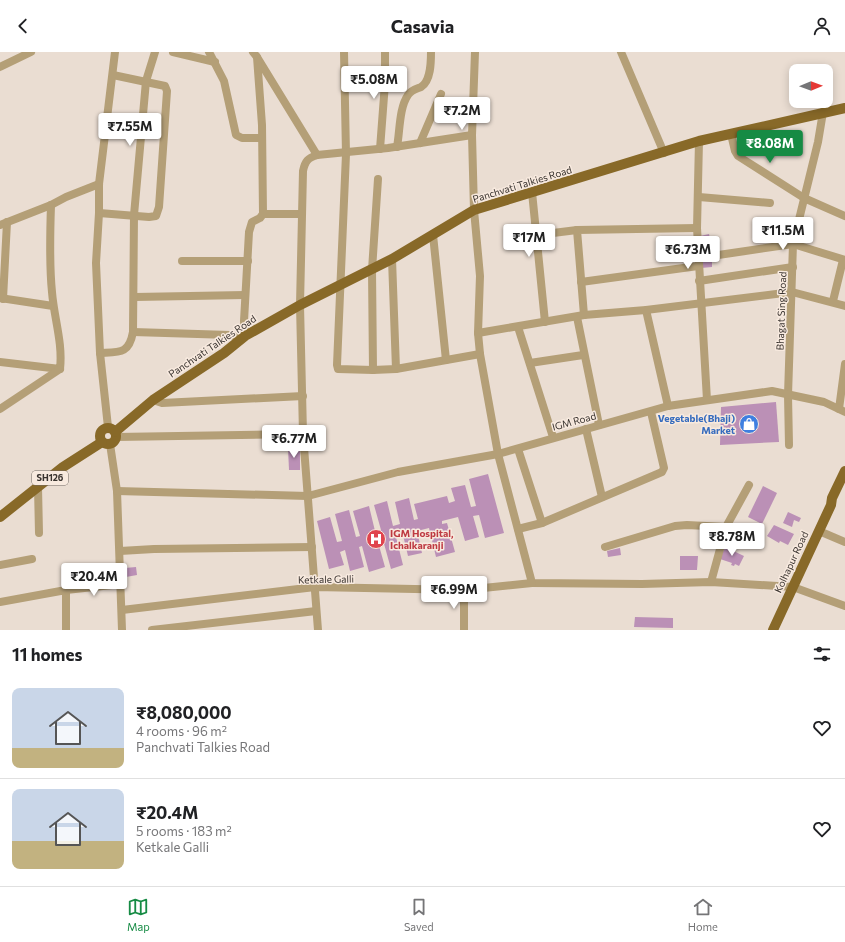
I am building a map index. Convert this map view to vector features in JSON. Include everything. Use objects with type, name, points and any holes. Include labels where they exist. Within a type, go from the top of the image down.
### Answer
[{"type":"main road","name":"Panchvati Talkies Road","points":[[110,436],[153,400],[224,353],[242,338],[300,305],[392,259],[474,210],[664,153],[699,141],[845,108]]},
{"type":"main road","name":"SH126","points":[[0,517],[63,467],[110,436]]},
{"type":"main road","name":"Kolhapur Road","points":[[773,630],[831,505],[832,498],[845,471]]},
{"type":"main road","name":"Kolhapur Road","points":[[831,505],[836,501],[845,484]]},
{"type":"street","points":[[0,67],[31,52]]},
{"type":"street","points":[[115,52],[99,184],[96,263],[100,353],[117,491],[122,630]]},
{"type":"street","points":[[100,353],[122,351],[128,347],[133,332],[135,297],[134,215],[146,81],[155,52]]},
{"type":"street","points":[[173,52],[215,62]]},
{"type":"street","points":[[209,52],[224,81],[236,135],[242,138],[262,138]]},
{"type":"street","points":[[344,52],[346,154],[338,369],[373,370],[396,368],[480,354]]},
{"type":"street","points":[[380,149],[385,83],[385,52]]},
{"type":"street","points":[[397,147],[404,106],[408,95],[413,90],[422,86],[427,79],[431,52]]},
{"type":"street","points":[[475,52],[472,135],[474,210],[480,276],[478,333],[480,354],[498,454],[532,583]]},
{"type":"street","points":[[621,52],[664,153]]},
{"type":"street","points":[[255,55],[317,156]]},
{"type":"street","points":[[133,332],[230,335],[242,338],[249,232],[252,222],[260,218],[263,214],[262,138],[255,55]]},
{"type":"street","points":[[99,213],[149,217],[156,216],[159,207],[167,91],[165,86],[113,75]]},
{"type":"street","points":[[420,143],[441,94]]},
{"type":"street","name":"Bhagat Sing Road","points":[[789,445],[788,395],[793,244],[823,112]]},
{"type":"street","points":[[731,134],[735,152],[738,156],[804,198],[845,216]]},
{"type":"street","points":[[318,630],[303,434],[300,305],[303,171],[309,158],[317,156],[346,154],[472,135]]},
{"type":"street","points":[[699,141],[699,197],[697,228],[698,262],[707,400]]},
{"type":"street","points":[[373,370],[372,270],[378,179]]},
{"type":"street","points":[[53,306],[1,299],[4,223],[99,184]]},
{"type":"street","points":[[532,192],[545,322]]},
{"type":"street","points":[[699,197],[770,203]]},
{"type":"street","points":[[0,409],[60,369],[62,353],[53,306],[50,243],[51,205]]},
{"type":"street","points":[[263,214],[302,214]]},
{"type":"street","points":[[537,235],[577,230],[697,228]]},
{"type":"street","points":[[577,230],[581,282],[580,316],[583,355],[599,425]]},
{"type":"street","points":[[434,235],[446,360]]},
{"type":"street","points":[[581,282],[793,244],[844,260],[833,301]]},
{"type":"street","points":[[392,259],[396,368]]},
{"type":"street","points":[[182,261],[248,261]]},
{"type":"street","points":[[699,281],[793,267]]},
{"type":"street","points":[[478,333],[580,316],[646,310],[792,292],[833,301],[845,306]]},
{"type":"street","points":[[135,297],[245,295]]},
{"type":"street","points":[[646,310],[668,406]]},
{"type":"street","points":[[518,327],[553,437]]},
{"type":"street","points":[[530,363],[583,355]]},
{"type":"street","points":[[0,362],[60,369]]},
{"type":"street","points":[[842,411],[845,364]]},
{"type":"street","name":"IGM Road","points":[[117,491],[308,496],[398,472],[518,449],[553,437],[651,412],[668,406],[772,391],[824,402],[842,411]]},
{"type":"street","points":[[153,400],[162,403],[303,396]]},
{"type":"street","points":[[518,529],[542,523],[662,472],[664,468],[651,412]]},
{"type":"street","points":[[586,429],[602,497]]},
{"type":"street","points":[[110,436],[303,434]]},
{"type":"street","points":[[518,449],[542,523]]},
{"type":"street","points":[[711,582],[726,527],[749,485]]},
{"type":"street","points":[[38,487],[39,533]]},
{"type":"street","points":[[605,547],[675,526],[687,525],[726,527]]},
{"type":"street","points":[[819,531],[845,542]]},
{"type":"street","points":[[120,551],[154,549],[312,547]]},
{"type":"street","points":[[0,565],[32,559]]},
{"type":"street","name":"Ketkale Galli","points":[[122,610],[315,587],[464,590],[532,583],[642,584],[711,582],[793,587],[845,606]]},
{"type":"street","points":[[0,602],[66,590],[121,584]]},
{"type":"street","points":[[66,590],[66,630]]},
{"type":"street","points":[[464,590],[464,630]]},
{"type":"street","points":[[152,630],[316,611]]},
{"type":"building","points":[[709,234],[711,243],[701,245],[700,236]]},
{"type":"building","points":[[712,261],[712,267],[701,268],[700,262]]},
{"type":"building","name":"Vegetable(Bhaji) Market","points":[[776,402],[779,442],[720,445],[721,407]]},
{"type":"building","points":[[300,447],[300,470],[289,470],[288,448]]},
{"type":"building","points":[[488,474],[504,533],[485,538],[479,515],[473,516],[479,537],[465,541],[458,517],[442,521],[442,524],[447,523],[455,552],[436,557],[429,528],[417,531],[422,553],[408,556],[403,535],[396,537],[403,565],[391,569],[383,540],[378,542],[385,567],[369,572],[362,546],[359,547],[364,567],[350,571],[345,550],[340,552],[344,565],[329,569],[317,521],[330,517],[337,542],[342,541],[335,514],[349,510],[356,537],[360,536],[353,511],[369,506],[375,531],[381,530],[374,505],[387,501],[393,526],[400,524],[395,502],[409,498],[414,520],[418,519],[414,504],[447,496],[449,503],[455,501],[451,488],[465,485],[471,507],[476,506],[469,479]]},
{"type":"building","points":[[763,486],[777,493],[762,524],[748,517]]},
{"type":"building","points":[[788,512],[801,518],[799,522],[794,520],[792,527],[783,523]]},
{"type":"building","points":[[774,525],[794,534],[788,545],[780,541],[779,543],[767,536]]},
{"type":"building","points":[[725,547],[744,556],[739,566],[735,564],[734,566],[731,565],[732,563],[720,559]]},
{"type":"building","points":[[620,548],[621,555],[608,557],[607,551]]},
{"type":"building","points":[[680,556],[698,556],[697,570],[680,570]]},
{"type":"building","points":[[136,567],[137,575],[126,577],[125,568]]},
{"type":"building","points":[[635,617],[673,618],[673,628],[634,627]]},
{"type":"place","name":"Vegetable(Bhaji) Market","points":[[749,424]]},
{"type":"place","name":"IGM Hospital, Ichalkaranji","points":[[376,539]]}]
